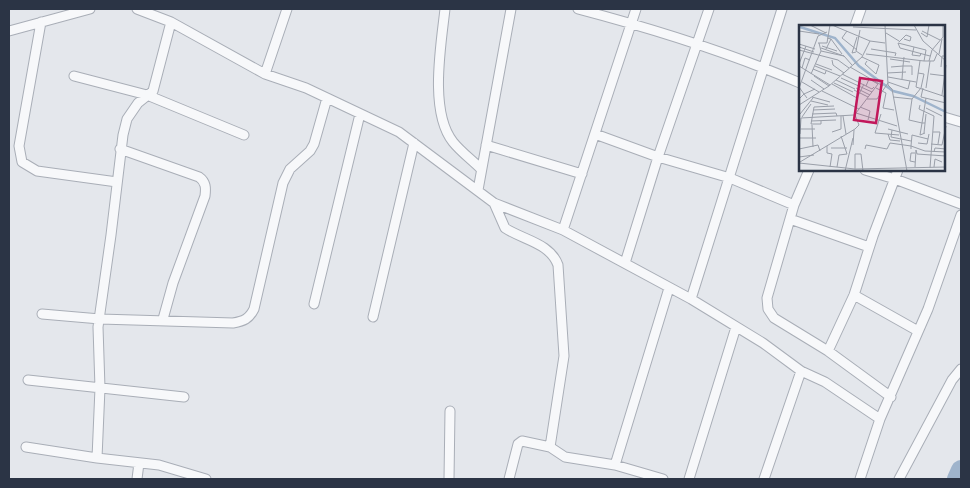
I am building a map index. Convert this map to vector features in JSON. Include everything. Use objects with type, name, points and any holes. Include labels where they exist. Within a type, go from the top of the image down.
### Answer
[{"type":"street","points":[[9,31],[90,9]]},
{"type":"street","points":[[137,9],[171,22],[265,74],[326,98],[399,132],[494,203],[563,230],[691,299],[762,343],[801,371],[825,382],[880,419]]},
{"type":"street","points":[[265,74],[287,9]]},
{"type":"street","points":[[445,9],[438,78],[440,104],[446,128],[453,142],[481,169]]},
{"type":"street","points":[[478,190],[511,9]]},
{"type":"street","points":[[578,9],[697,43],[764,67],[799,83]]},
{"type":"street","points":[[563,230],[636,9]]},
{"type":"street","points":[[625,263],[658,157],[709,9]]},
{"type":"street","points":[[691,299],[782,9]]},
{"type":"street","points":[[855,25],[861,9]]},
{"type":"street","points":[[41,22],[19,146],[22,162],[37,171],[117,182]]},
{"type":"street","points":[[97,458],[100,388],[98,328],[120,149],[127,119],[138,103],[153,91],[171,22]]},
{"type":"street","points":[[74,76],[148,95],[244,135]]},
{"type":"street","points":[[42,314],[100,319],[163,319],[233,323],[242,322],[249,318],[254,309],[283,183],[290,169],[310,151],[314,144],[326,98]]},
{"type":"street","points":[[314,304],[360,114]]},
{"type":"street","points":[[945,117],[961,122]]},
{"type":"street","points":[[595,134],[658,157],[730,178],[794,205]]},
{"type":"street","points":[[373,317],[414,143]]},
{"type":"street","points":[[486,145],[582,174]]},
{"type":"street","points":[[120,149],[199,177],[204,181],[206,187],[205,196],[173,283],[163,319]]},
{"type":"street","points":[[809,171],[794,205],[767,298],[768,309],[774,318],[828,351],[891,397]]},
{"type":"street","points":[[874,171],[896,174],[961,204]]},
{"type":"street","points":[[828,351],[854,295],[869,247],[896,174]]},
{"type":"street","points":[[494,203],[505,228],[546,248],[556,259],[558,265],[564,356],[550,447]]},
{"type":"street","points":[[860,479],[880,419],[928,309],[961,215]]},
{"type":"street","points":[[790,219],[869,247]]},
{"type":"street","points":[[615,465],[669,288]]},
{"type":"street","points":[[854,295],[918,331]]},
{"type":"street","points":[[688,479],[736,327]]},
{"type":"street","points":[[899,479],[952,380],[961,369]]},
{"type":"street","points":[[764,479],[801,371]]},
{"type":"street","points":[[28,380],[184,397]]},
{"type":"street","points":[[446,478],[450,411]]},
{"type":"street","points":[[509,479],[518,444],[522,441],[550,447],[565,457],[615,465],[664,479]]},
{"type":"street","points":[[26,447],[158,465],[206,479]]},
{"type":"street","points":[[137,479],[139,463]]},
{"type":"waterway","points":[[957,479],[961,470]]}]
